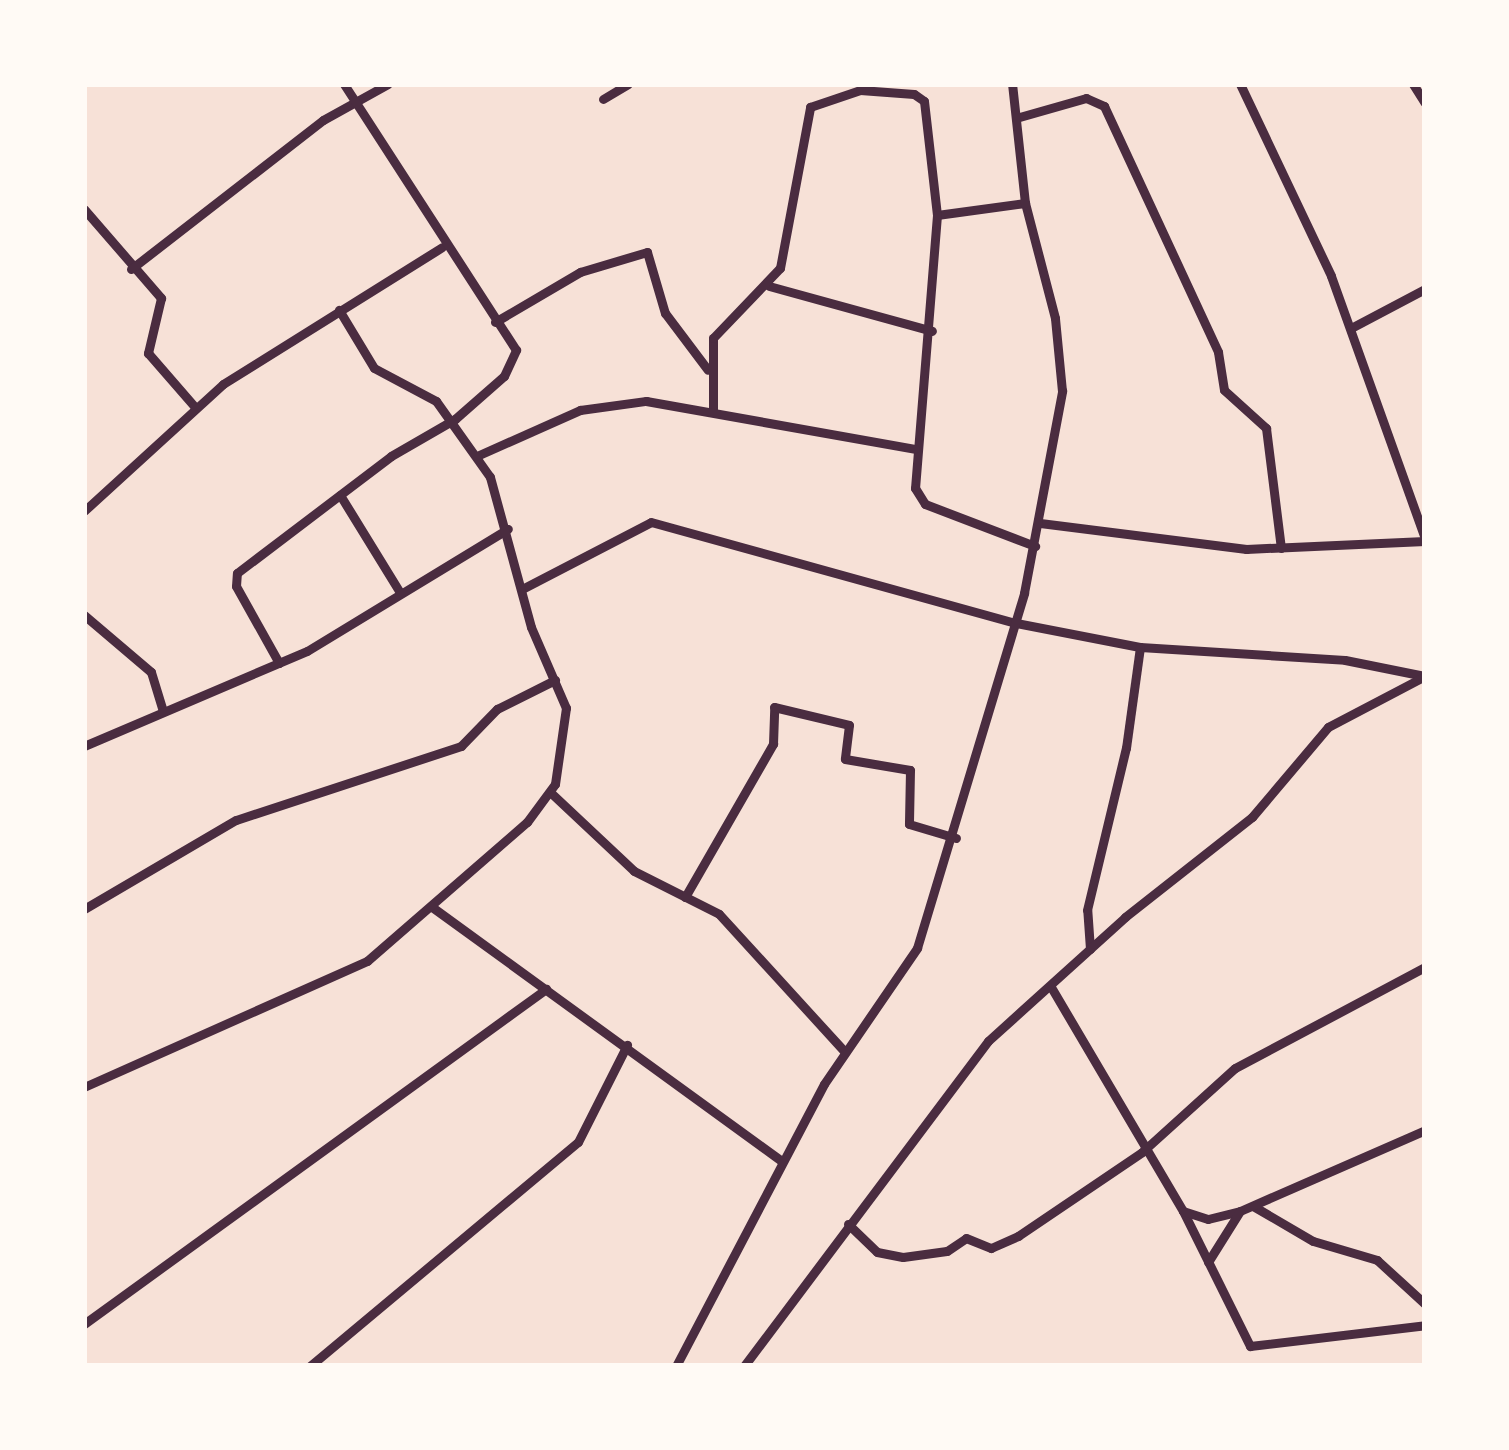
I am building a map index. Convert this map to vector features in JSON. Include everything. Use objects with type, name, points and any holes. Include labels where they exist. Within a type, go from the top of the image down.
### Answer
[{"type":"street","points":[[279,663],[234,579],[340,495],[455,419],[514,360],[516,350],[442,247],[344,84]]},
{"type":"street","points":[[131,269],[323,120],[388,84]]},
{"type":"street","points":[[603,99],[628,84]]},
{"type":"street","points":[[676,1366],[780,1160],[844,1052],[917,948],[956,838],[1016,623],[1040,523],[1062,391],[1055,318],[1024,203],[1012,84]]},
{"type":"street","points":[[1040,523],[1173,543],[1281,548],[1425,540],[1351,328],[1240,84]]},
{"type":"street","points":[[1413,84],[1425,103]]},
{"type":"street","points":[[713,411],[708,371],[713,338],[769,286],[790,237],[803,121],[831,96],[860,90],[920,96],[937,215],[932,332],[915,449],[922,502],[1035,546]]},
{"type":"street","points":[[1016,118],[1086,98],[1104,106],[1218,352],[1224,391],[1266,428],[1281,548]]},
{"type":"street","points":[[937,215],[1024,203]]},
{"type":"street","points":[[84,209],[164,307],[148,352],[194,406]]},
{"type":"street","points":[[84,511],[194,406],[442,247]]},
{"type":"street","points":[[494,322],[580,272],[647,252],[665,313],[708,371]]},
{"type":"street","points":[[769,286],[932,332]]},
{"type":"street","points":[[1351,328],[1425,289]]},
{"type":"street","points":[[84,1087],[220,1021],[320,988],[432,907],[550,792],[567,732],[508,529],[479,455],[455,419],[416,388],[383,377],[339,310]]},
{"type":"street","points":[[479,455],[580,410],[646,401],[915,449]]},
{"type":"street","points":[[340,495],[399,591]]},
{"type":"street","points":[[522,589],[651,521],[1016,623],[1140,647],[1346,660],[1424,676]]},
{"type":"street","points":[[84,746],[162,708],[279,663],[508,529]]},
{"type":"street","points":[[84,615],[151,672],[162,708]]},
{"type":"street","points":[[1090,950],[1087,910],[1126,748],[1140,647]]},
{"type":"street","points":[[744,1366],[963,1067],[1090,950],[1252,817],[1328,727],[1424,676]]},
{"type":"street","points":[[84,909],[236,820],[461,746],[497,709],[555,680]]},
{"type":"street","points":[[685,897],[773,744],[774,707],[849,725],[845,759],[910,770],[909,824],[956,838]]},
{"type":"street","points":[[550,792],[610,854],[742,934],[844,1052]]},
{"type":"street","points":[[432,907],[780,1160]]},
{"type":"street","points":[[848,1224],[877,1252],[903,1257],[947,1251],[966,1238],[991,1248],[1057,1214],[1142,1151],[1235,1069],[1425,967]]},
{"type":"street","points":[[1051,987],[1142,1151],[1183,1211],[1250,1346],[1425,1324]]},
{"type":"street","points":[[84,1324],[546,989]]},
{"type":"street","points":[[310,1366],[578,1142],[627,1045]]},
{"type":"street","points":[[1183,1211],[1208,1219],[1240,1211],[1425,1130]]},
{"type":"street","points":[[1253,1206],[1313,1241],[1377,1260],[1425,1304]]},
{"type":"street","points":[[1208,1262],[1240,1211]]}]
